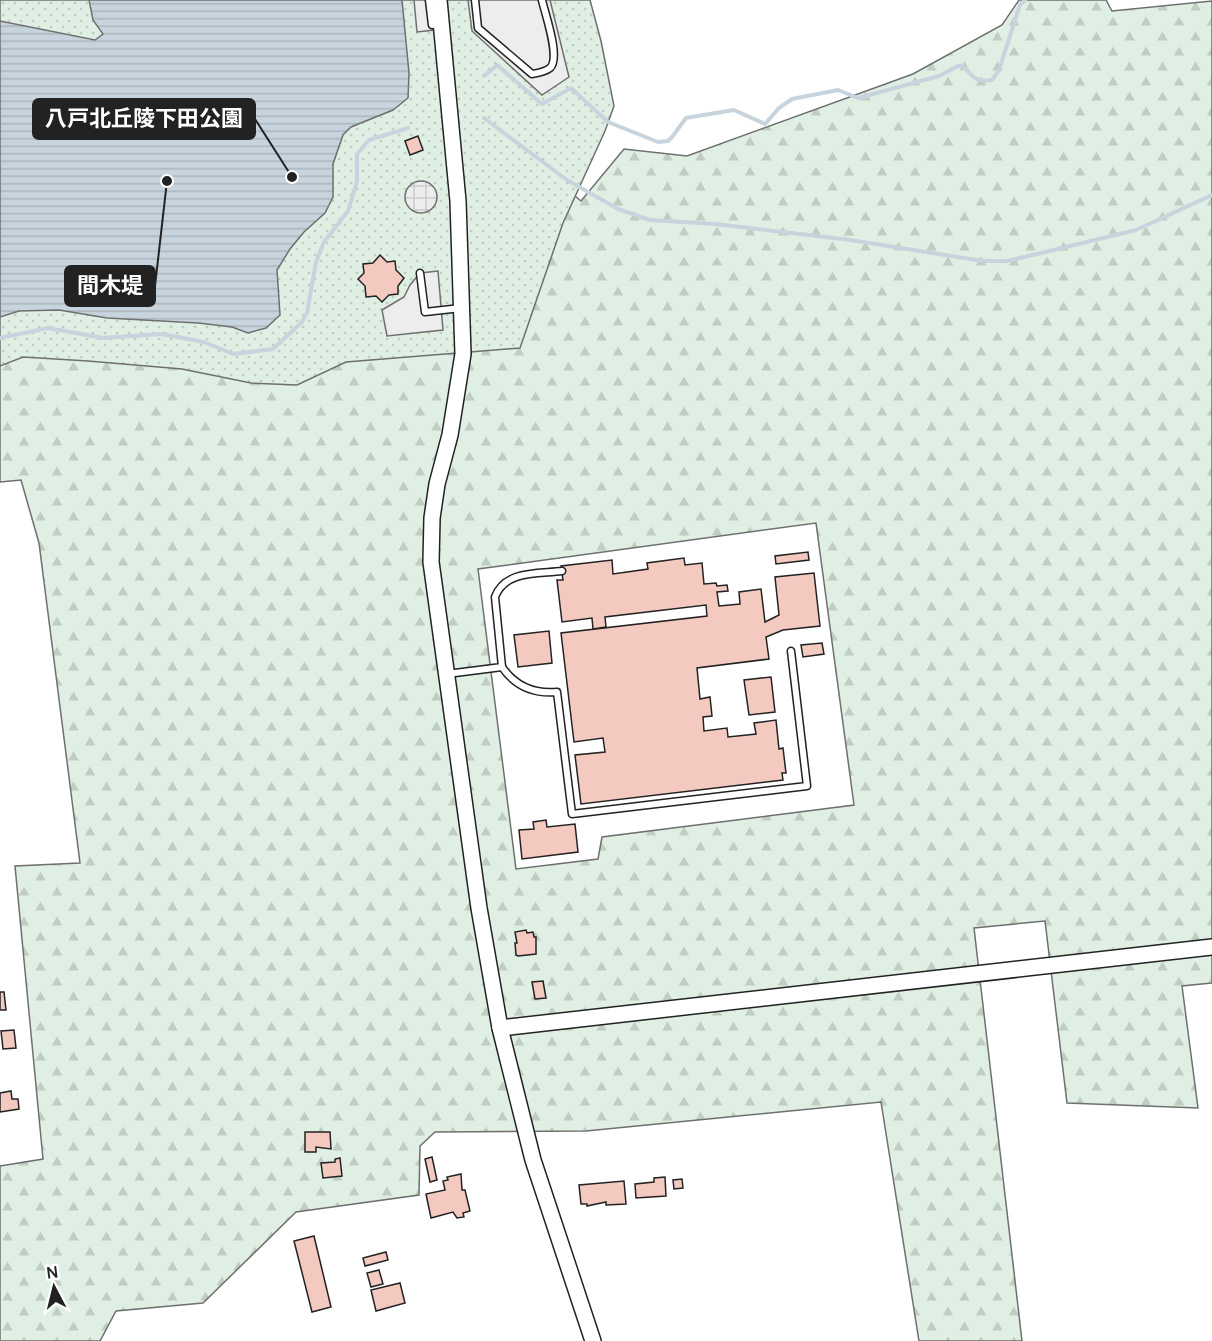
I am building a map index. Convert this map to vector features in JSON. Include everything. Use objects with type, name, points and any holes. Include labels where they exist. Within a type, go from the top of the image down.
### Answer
[{"type":"street","points":[[439,0],[458,201],[463,354],[450,435],[437,484],[432,519],[431,562],[479,908],[500,1028],[533,1160],[592,1341]]},
{"type":"street","points":[[500,1028],[1212,947]]},
{"type":"lane","points":[[429,0],[432,25],[442,24]]},
{"type":"lane","points":[[475,0],[478,28],[532,74],[549,69],[554,62],[555,52],[542,0]]},
{"type":"lane","points":[[420,273],[425,312],[462,308]]},
{"type":"lane","points":[[562,571],[515,576],[498,589],[495,597],[502,667],[510,678],[524,687],[540,693],[557,692],[572,814],[807,786],[791,651]]},
{"type":"lane","points":[[446,674],[502,667]]},
{"type":"green space","points":[[0,0],[590,0],[614,106],[563,223],[520,348],[346,362],[297,385],[251,383],[182,369],[88,361],[23,357],[0,366]]},
{"type":"green space","points":[[1019,0],[1106,0],[1112,11],[1212,1],[1212,983],[1182,986],[1198,1108],[1067,1103],[1045,921],[974,928],[1022,1341],[919,1341],[881,1102],[586,1131],[435,1132],[420,1146],[419,1195],[296,1212],[203,1303],[116,1311],[100,1341],[0,1341],[0,1166],[43,1159],[15,866],[80,863],[39,543],[21,480],[0,482],[0,350],[473,111],[581,201],[624,149],[687,156],[913,74],[1002,25]],"holes":[[[816,523],[854,805],[602,837],[598,859],[516,869],[478,569]]]},
{"type":"shaded area","points":[[89,0],[402,0],[409,73],[408,98],[393,110],[351,127],[343,135],[333,164],[333,197],[325,213],[304,232],[277,270],[280,315],[266,328],[248,333],[232,327],[107,318],[59,310],[19,311],[0,317],[0,21],[95,40],[103,34],[93,20]]},
{"type":"shaded area","points":[[414,0],[431,0],[434,30],[417,32]]},
{"type":"shaded area","points":[[468,0],[550,0],[569,77],[542,95],[472,31]]},
{"type":"shaded area","points":[[421,181],[432,186],[437,197],[432,208],[421,213],[410,208],[405,197],[410,186]]},
{"type":"shaded area","points":[[438,271],[443,330],[387,336],[382,310],[404,297],[420,273]]},
{"type":"building","points":[[418,136],[423,150],[410,155],[405,141]]},
{"type":"building","points":[[380,255],[387,262],[395,261],[396,270],[404,278],[398,286],[398,294],[389,295],[382,302],[376,296],[366,297],[365,286],[358,279],[364,273],[363,264],[373,263]]},
{"type":"building","points":[[808,552],[809,560],[776,564],[775,556]]},
{"type":"building","points":[[684,558],[685,565],[702,563],[704,584],[727,585],[728,591],[717,592],[719,606],[740,604],[739,592],[761,589],[765,622],[779,615],[775,577],[814,573],[820,626],[783,630],[766,637],[769,659],[697,668],[700,699],[710,697],[712,716],[703,717],[704,731],[727,728],[728,737],[756,734],[754,723],[776,720],[779,749],[783,748],[786,773],[782,773],[783,780],[581,804],[575,755],[605,752],[603,738],[574,742],[561,633],[707,616],[706,605],[605,617],[606,627],[593,629],[592,618],[562,622],[557,580],[563,580],[561,566],[612,560],[613,574],[648,569],[647,563]]},
{"type":"building","points":[[549,631],[552,663],[518,667],[514,635]]},
{"type":"building","points":[[822,643],[824,654],[803,657],[801,645]]},
{"type":"building","points":[[771,677],[775,712],[749,715],[744,680]]},
{"type":"building","points":[[546,820],[547,827],[575,824],[578,852],[522,859],[519,830],[534,829],[533,822]]},
{"type":"building","points":[[526,930],[527,933],[533,932],[536,937],[536,954],[518,956],[516,955],[515,932]]},
{"type":"building","points":[[543,981],[546,998],[535,999],[532,982]]},
{"type":"building","points":[[0,992],[4,992],[6,1010],[0,1010]]},
{"type":"building","points":[[14,1030],[16,1048],[3,1049],[1,1031]]},
{"type":"building","points":[[11,1091],[12,1099],[18,1099],[19,1109],[0,1112],[0,1093]]},
{"type":"building","points":[[305,1132],[330,1132],[331,1149],[316,1147],[316,1152],[305,1152]]},
{"type":"building","points":[[432,1157],[437,1180],[430,1182],[425,1159]]},
{"type":"building","points":[[340,1158],[342,1176],[323,1178],[321,1163],[335,1162],[335,1159]]},
{"type":"building","points":[[461,1174],[462,1190],[465,1190],[470,1211],[463,1213],[464,1217],[457,1218],[453,1212],[431,1218],[426,1194],[445,1190],[443,1181],[448,1180],[447,1177]]},
{"type":"building","points":[[665,1177],[666,1196],[636,1198],[635,1184],[654,1182],[654,1178]]},
{"type":"building","points":[[682,1179],[683,1188],[674,1189],[673,1180]]},
{"type":"building","points":[[624,1181],[626,1204],[606,1205],[606,1202],[587,1206],[587,1204],[581,1204],[579,1185]]},
{"type":"building","points":[[314,1236],[331,1307],[312,1312],[294,1241]]},
{"type":"building","points":[[386,1252],[388,1260],[365,1266],[363,1258]]},
{"type":"building","points":[[379,1270],[383,1284],[371,1287],[367,1273]]},
{"type":"building","points":[[400,1283],[405,1303],[376,1311],[371,1290]]},
{"type":"waterway","points":[[484,76],[497,65],[542,104],[571,88],[608,122],[658,142],[668,141],[686,118],[734,110],[765,124],[779,108],[792,99],[838,90],[858,98],[939,76],[958,66],[963,66],[979,80],[992,80],[999,70],[1020,5],[1025,0]]},
{"type":"waterway","points":[[484,118],[567,180],[618,209],[650,220],[716,224],[850,240],[983,261],[1007,261],[1136,230],[1212,195]]},
{"type":"waterway","points":[[0,338],[48,328],[103,338],[162,334],[204,342],[233,354],[273,349],[301,323],[307,313],[316,262],[324,242],[348,211],[357,181],[357,154],[369,140],[408,128]]},
{"type":"place","name":"八戸北丘陵下田公園","points":[[292,177]]},
{"type":"place","name":"間木堤","points":[[167,181]]}]
